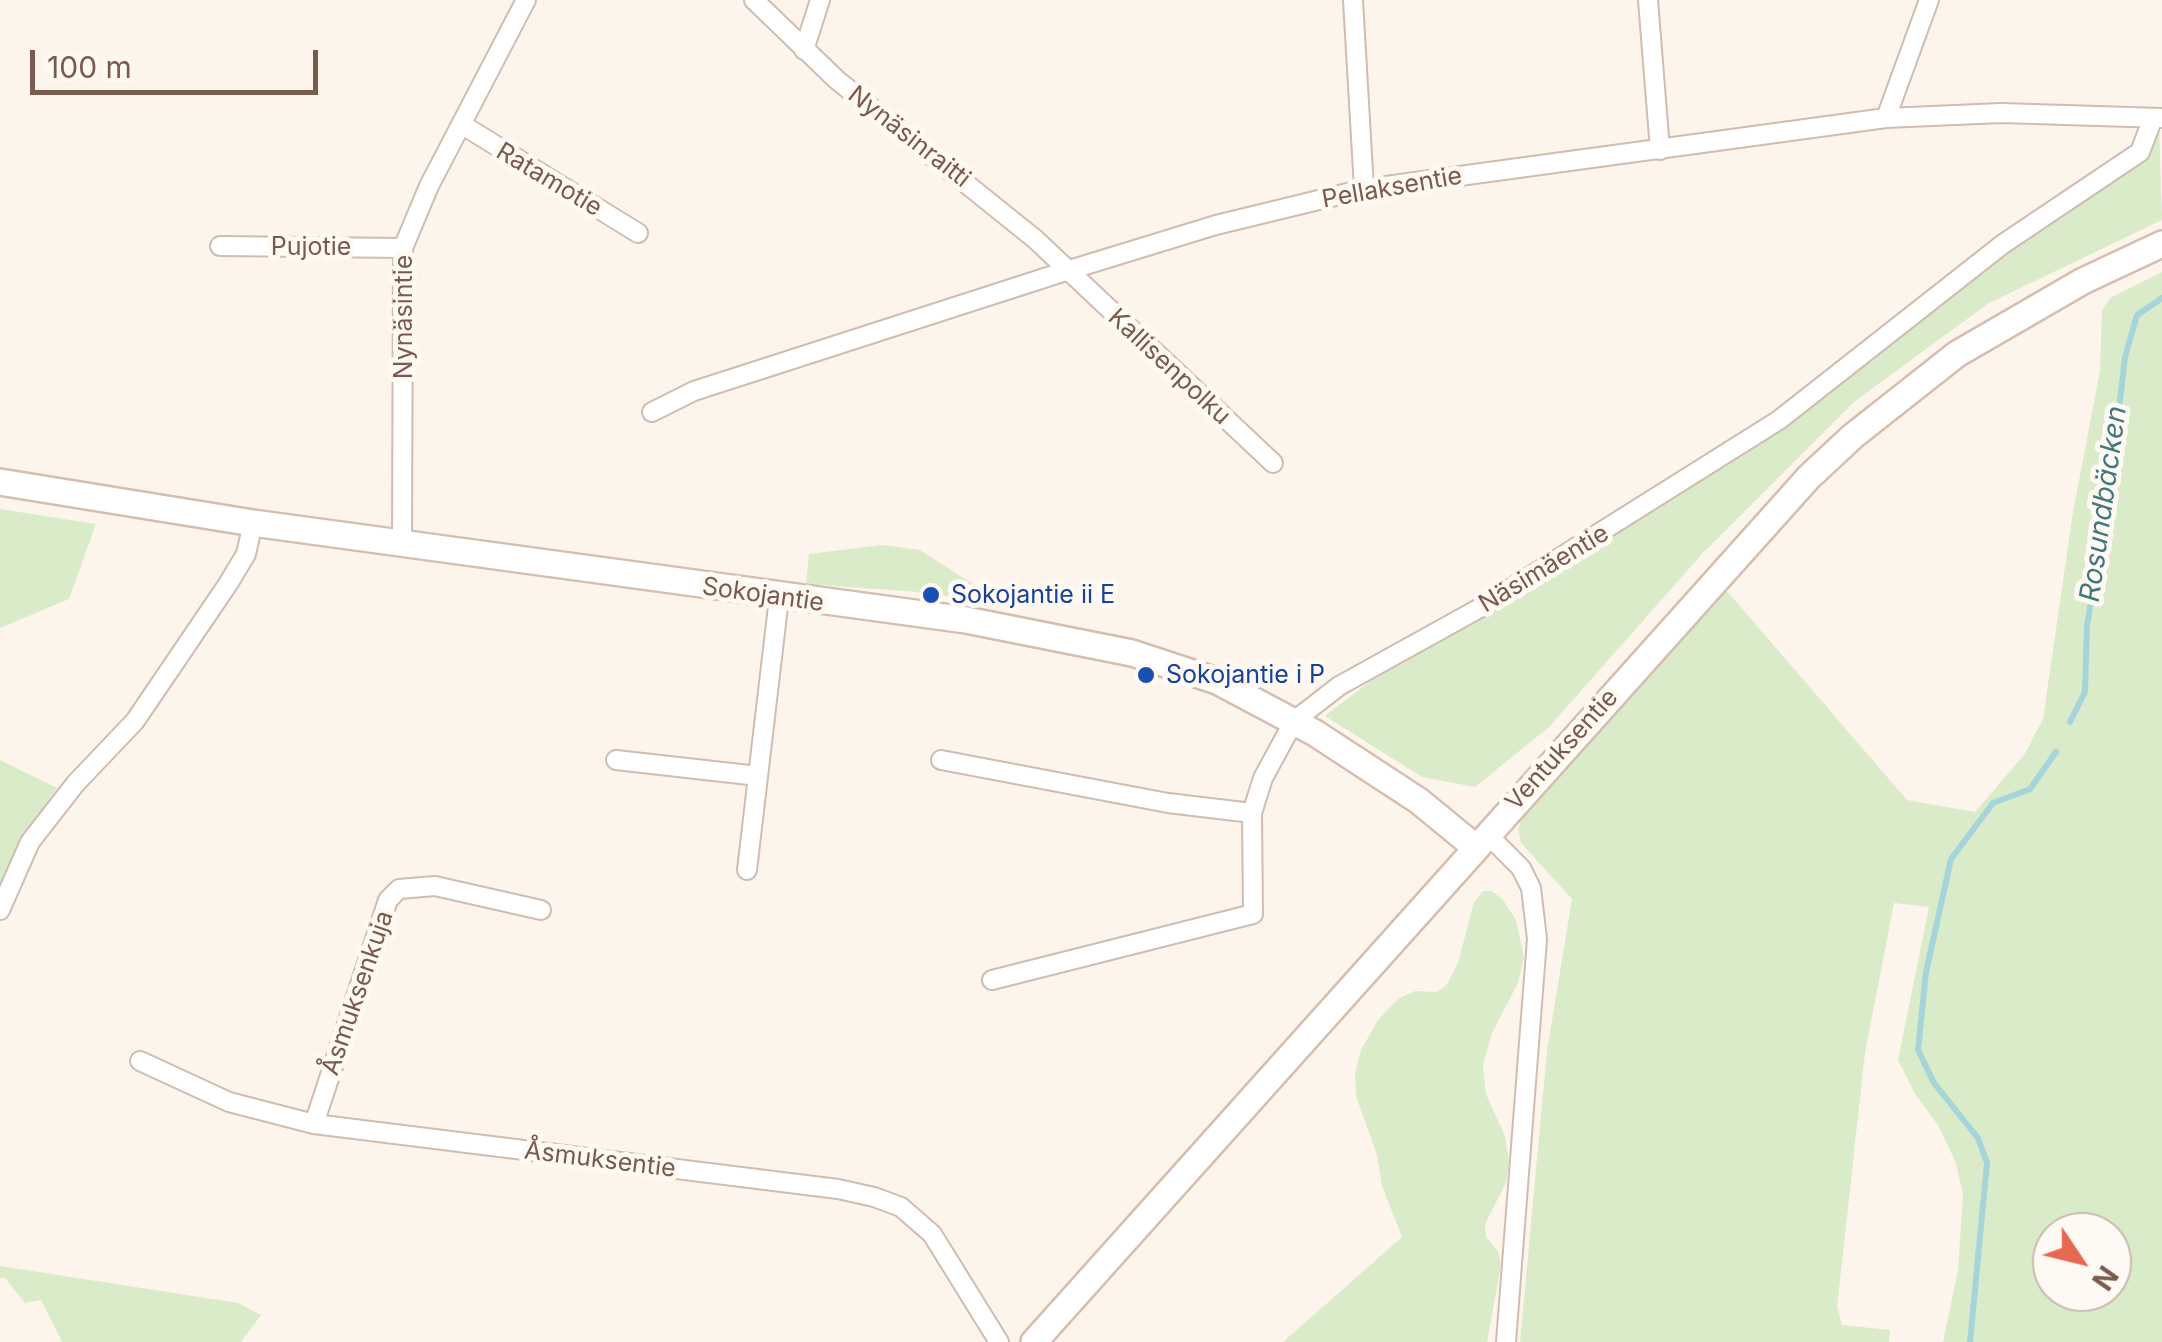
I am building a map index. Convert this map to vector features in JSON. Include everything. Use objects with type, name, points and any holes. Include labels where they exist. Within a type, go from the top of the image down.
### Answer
[{"type":"main road","name":"Ventuksentie","points":[[1034,1342],[1752,539],[1853,436],[1958,354],[2003,325],[2162,244]]},
{"type":"main road","name":"Sokojantie","points":[[0,482],[253,524],[779,598],[966,620],[1132,653],[1217,681],[1294,722],[1481,840]]},
{"type":"street","name":"Nynäsinraitti","points":[[754,0],[804,50],[1035,240],[1066,271]]},
{"type":"street","points":[[804,50],[820,0]]},
{"type":"street","points":[[1353,0],[1364,189]]},
{"type":"street","points":[[1648,0],[1660,150]]},
{"type":"street","points":[[1886,118],[1929,0]]},
{"type":"street","name":"Nynäsintie","points":[[402,544],[402,248],[519,2]]},
{"type":"street","name":"Pellaksentie","points":[[652,412],[694,392],[1066,271],[1216,225],[1364,189],[1886,118],[2000,113],[2158,118]]},
{"type":"street","name":"Näsimäentie","points":[[992,980],[1253,914],[1252,813],[1262,778],[1294,722],[1339,686],[1478,610],[1780,420],[2003,244],[2140,152],[2158,118]]},
{"type":"street","name":"Ratamotie","points":[[461,124],[638,233]]},
{"type":"street","name":"Pujotie","points":[[220,246],[402,248]]},
{"type":"street","name":"Kallisenpolku","points":[[1066,271],[1272,463]]},
{"type":"street","points":[[0,910],[30,842],[146,706],[246,554],[253,524]]},
{"type":"street","points":[[746,870],[779,598]]},
{"type":"street","points":[[616,760],[758,776]]},
{"type":"street","points":[[941,760],[1168,803],[1252,813]]},
{"type":"street","points":[[1481,840],[1521,868],[1531,888],[1537,939],[1506,1342]]},
{"type":"street","name":"Åsmuksenkuja","points":[[314,1124],[380,921],[388,900],[399,889],[435,886],[541,910]]},
{"type":"street","name":"Åsmuksentie","points":[[140,1061],[229,1102],[314,1124],[838,1189],[874,1197],[901,1207],[932,1234],[999,1342]]},
{"type":"green space","points":[[2159,124],[2162,220],[1989,303],[1855,401],[1702,554],[1549,727],[1475,787],[1422,777],[1325,716],[1382,672],[1484,618],[1783,426],[2007,250],[2145,157]]},
{"type":"green space","points":[[2162,272],[2162,1342],[1943,1342],[1958,1270],[1963,1195],[1956,1163],[1938,1125],[1915,1094],[1898,1060],[1929,907],[1894,903],[1865,1053],[1837,1307],[1842,1325],[1890,1330],[1889,1342],[1520,1342],[1547,1051],[1572,899],[1521,843],[1518,829],[1523,816],[1726,590],[1907,800],[1975,812],[2024,755],[2043,719],[2073,512],[2100,371],[2102,311],[2110,298]]},
{"type":"green space","points":[[0,509],[96,524],[69,599],[0,628]]},
{"type":"green space","points":[[882,545],[920,550],[996,599],[986,604],[932,593],[806,584],[809,554]]},
{"type":"green space","points":[[0,760],[57,788],[35,820],[0,895]]},
{"type":"green space","points":[[1483,891],[1492,891],[1503,900],[1516,920],[1524,957],[1518,983],[1492,1033],[1483,1065],[1486,1094],[1505,1136],[1509,1161],[1506,1183],[1485,1224],[1486,1237],[1498,1251],[1501,1265],[1487,1342],[1283,1342],[1402,1237],[1382,1186],[1377,1155],[1356,1096],[1355,1074],[1361,1050],[1378,1020],[1398,999],[1415,991],[1436,992],[1446,986],[1458,963],[1474,902]]},
{"type":"green space","points":[[0,1266],[238,1303],[261,1315],[241,1342],[62,1342],[41,1300],[25,1303],[5,1278],[0,1278]]},
{"type":"waterway","name":"Rosundbäcken","points":[[2070,722],[2085,692],[2087,625],[2107,514],[2125,357],[2137,315],[2162,298]]},
{"type":"waterway","name":"Rosundbäcken","points":[[1970,1342],[1987,1163],[1978,1138],[1934,1083],[1918,1050],[1926,972],[1951,859],[1993,803],[2030,789],[2056,752]]},
{"type":"place","name":"Sokojantie ii E","points":[[931,595]]},
{"type":"place","name":"Sokojantie i P","points":[[1146,675]]}]
